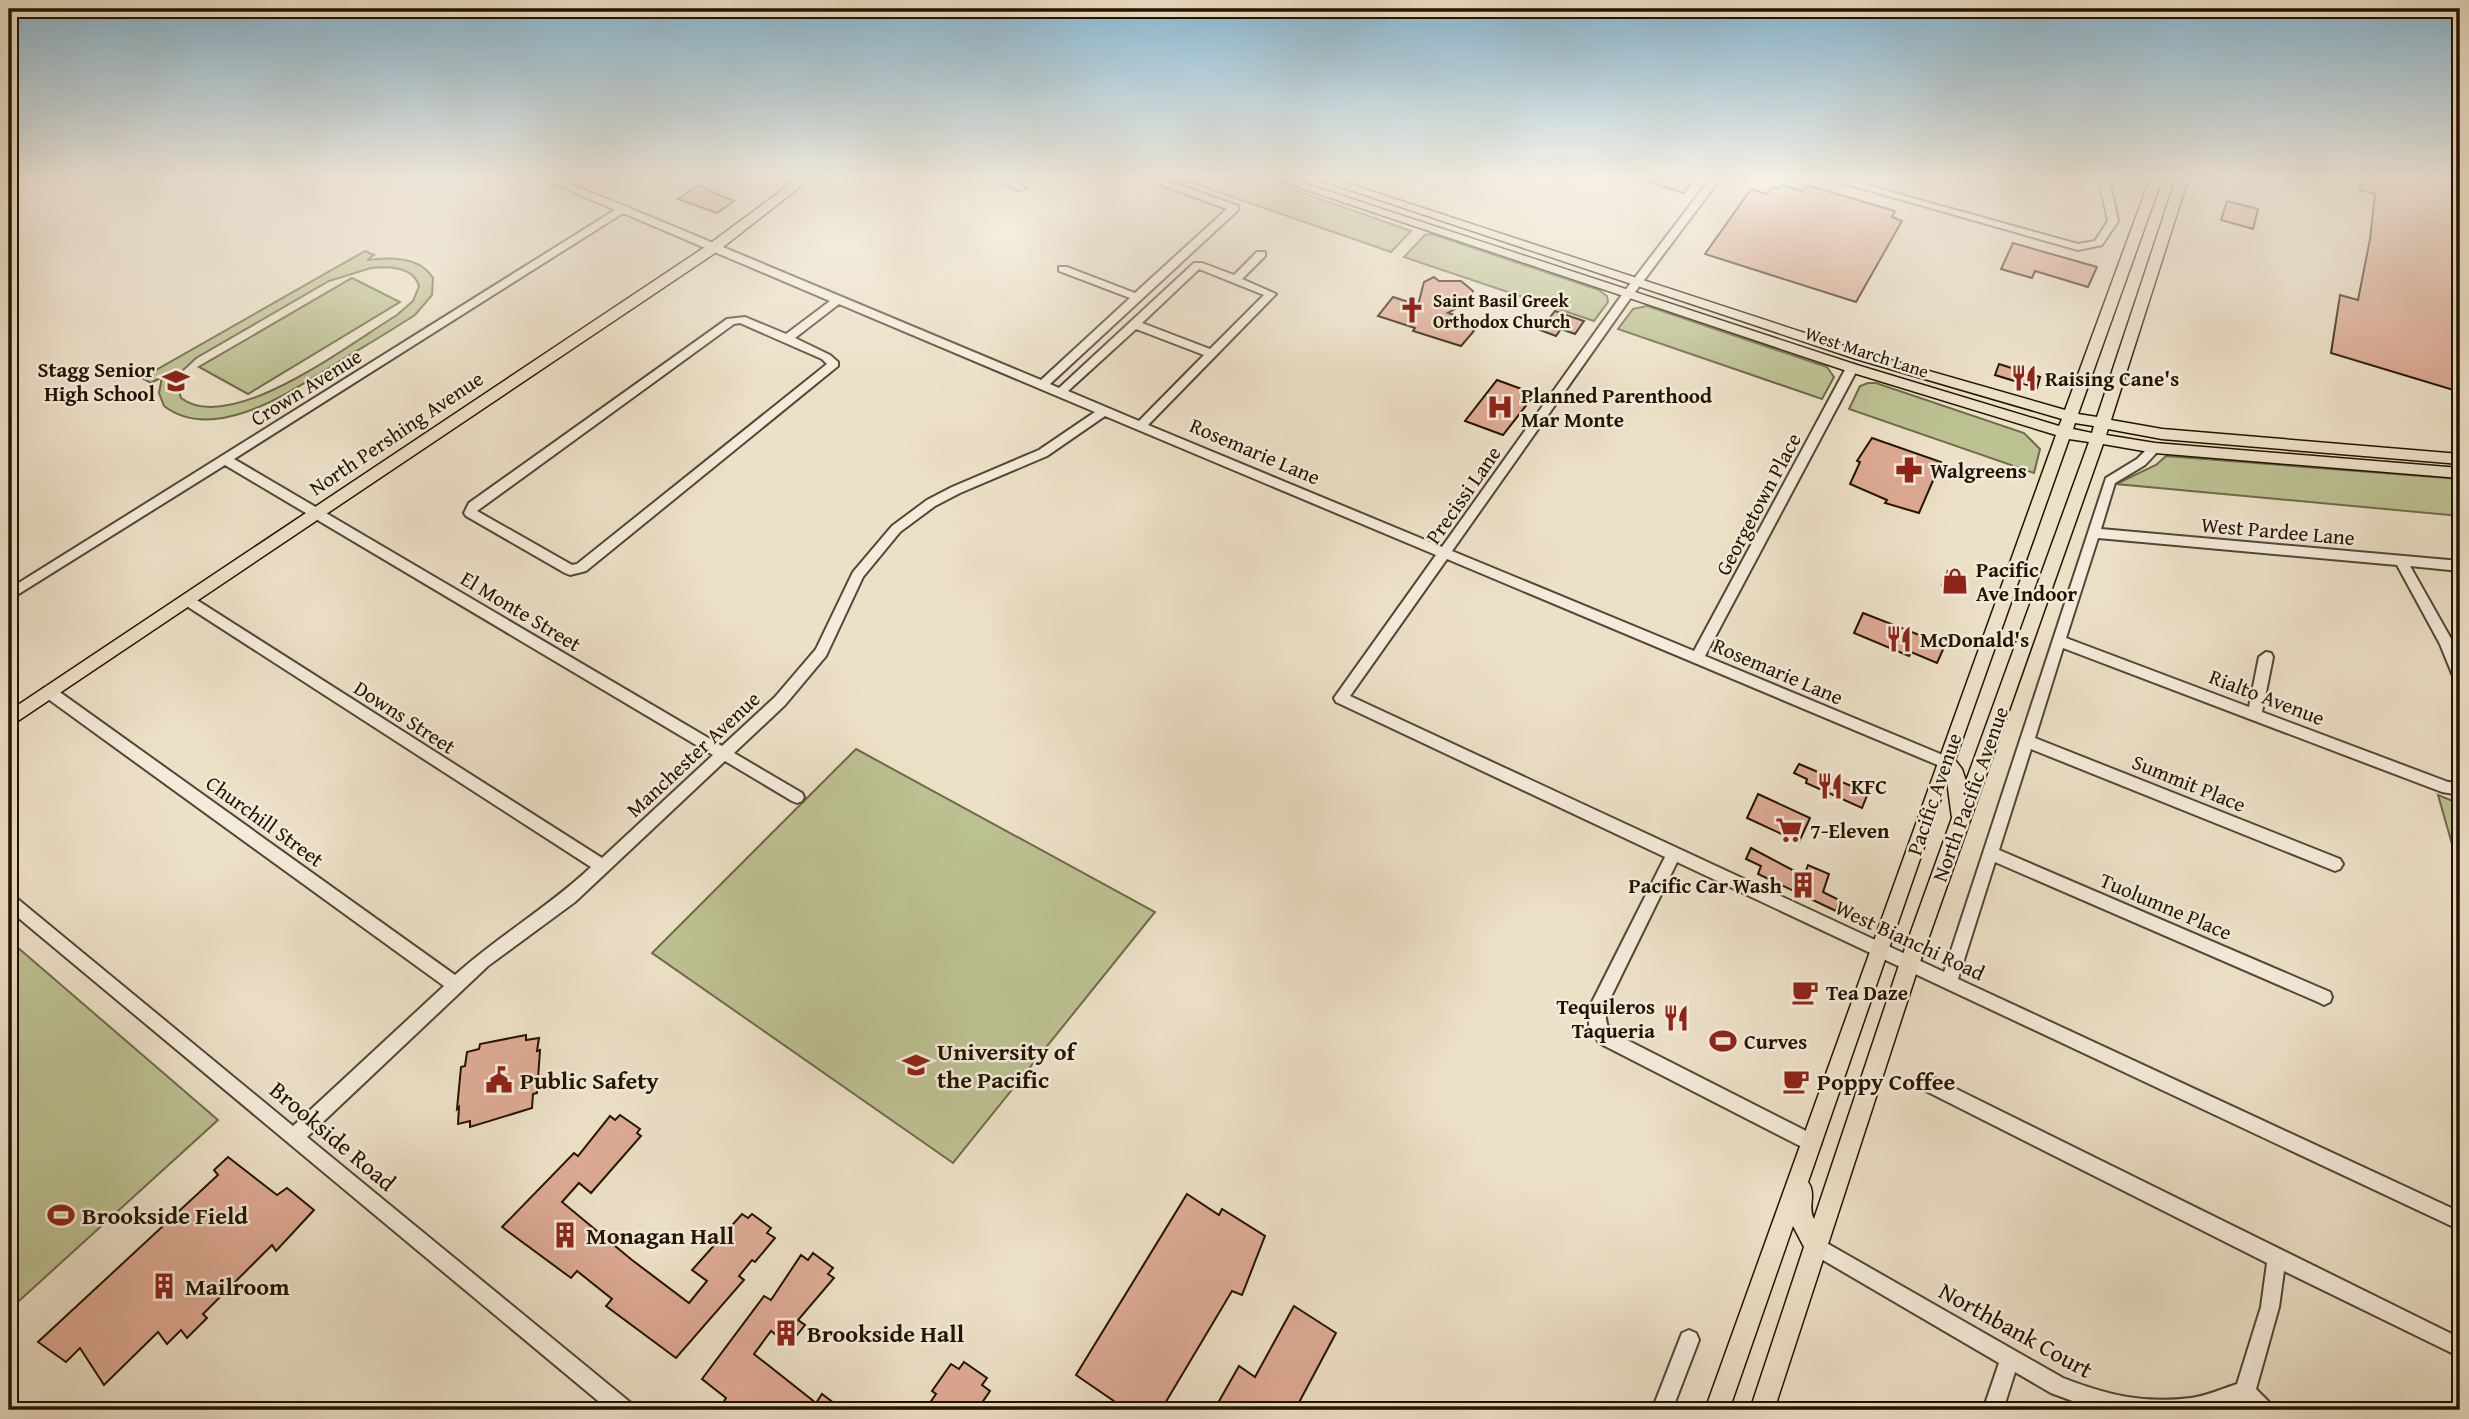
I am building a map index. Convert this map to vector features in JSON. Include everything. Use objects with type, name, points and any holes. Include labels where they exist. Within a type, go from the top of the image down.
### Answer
[{"type":"main road","name":"North Pershing Avenue","points":[[9,720],[717,245]]},
{"type":"main road","name":"West March Lane","points":[[1492,245],[1861,356],[2068,425]]},
{"type":"main road","name":"West March Lane","points":[[1509,245],[1852,368],[2100,431],[2155,448],[2460,473]]},
{"type":"main road","name":"Pacific Avenue","points":[[1717,1410],[1945,762],[2132,245]]},
{"type":"main road","name":"North Pacific Avenue","points":[[1762,1410],[1909,965],[2100,431],[2160,245]]},
{"type":"main road","name":"West March Lane","points":[[2100,431],[2460,459]]},
{"type":"main road","points":[[1945,762],[1956,774],[1959,824]]},
{"type":"main road","points":[[1812,1143],[1799,1215],[1804,1229],[1817,1247]]},
{"type":"street","name":"Crown Avenue","points":[[9,595],[566,245]]},
{"type":"street","name":"Rosemarie Lane","points":[[707,245],[1945,762]]},
{"type":"street","points":[[1042,385],[1193,245]]},
{"type":"street","name":"Precissi Lane","points":[[1341,698],[1665,245]]},
{"type":"street","points":[[1234,279],[1261,254]]},
{"type":"street","points":[[1060,392],[1198,265],[1271,293],[1141,425]]},
{"type":"street","points":[[1063,269],[1136,297]]},
{"type":"street","points":[[787,339],[838,300]]},
{"type":"street","points":[[741,319],[787,339],[826,357],[834,364],[580,568],[570,570],[470,513],[473,506],[731,321],[741,319]]},
{"type":"street","points":[[1134,324],[1212,354]]},
{"type":"street","name":"Georgetown Place","points":[[1697,658],[1852,368]]},
{"type":"street","name":"Manchester Avenue","points":[[296,1135],[503,943],[561,904],[725,755],[807,671],[832,632],[862,568],[896,529],[939,499],[1043,453],[1104,411]]},
{"type":"street","points":[[1949,983],[2110,481],[2141,462],[2155,448]]},
{"type":"street","name":"El Monte Street","points":[[226,460],[797,797]]},
{"type":"street","name":"West Pardee Lane","points":[[2093,533],[2460,566]]},
{"type":"street","points":[[2402,561],[2447,644],[2460,677]]},
{"type":"street","name":"Downs Street","points":[[187,600],[602,866]]},
{"type":"street","name":"Rialto Avenue","points":[[2059,641],[2447,788],[2460,789]]},
{"type":"street","points":[[2255,714],[2266,657]]},
{"type":"street","name":"Churchill Street","points":[[49,692],[456,985]]},
{"type":"street","name":"West Bianchi Road","points":[[1341,698],[2460,1221]]},
{"type":"street","name":"Summit Place","points":[[2027,741],[2335,864]]},
{"type":"street","name":"Tuolumne Place","points":[[1991,853],[2324,997]]},
{"type":"street","points":[[1674,854],[1598,1006],[1597,1026],[1605,1037],[1812,1143]]},
{"type":"street","name":"Brookside Road","points":[[9,901],[296,1135],[624,1410]]},
{"type":"street","points":[[1924,1081],[2460,1348]]},
{"type":"street","name":"Northbank Court","points":[[1817,1247],[2058,1386],[2106,1404],[2142,1409],[2192,1408],[2245,1392]]},
{"type":"street","points":[[2263,1410],[2245,1392],[2270,1307],[2277,1258]]},
{"type":"street","points":[[1662,1410],[1689,1340]]},
{"type":"street","points":[[1993,1410],[2010,1358]]},
{"type":"green space","points":[[1371,245],[1397,245],[1391,252]]},
{"type":"green space","points":[[1415,245],[1465,245],[1599,290],[1607,296],[1608,302],[1594,321],[1404,257]]},
{"type":"green space","points":[[365,251],[374,255],[367,260],[385,258],[412,262],[420,265],[433,278],[432,295],[415,315],[299,387],[230,417],[206,420],[184,416],[164,406],[159,393],[162,377],[151,383],[142,378]],"holes":[[[371,268],[400,269],[416,279],[419,286],[413,301],[397,315],[322,364],[259,396],[229,405],[203,406],[181,398],[177,382],[183,370],[196,358],[329,281]]]},
{"type":"green space","points":[[352,278],[400,302],[248,394],[199,367]]},
{"type":"green space","points":[[1647,306],[1827,367],[1834,377],[1822,399],[1618,329],[1633,309]]},
{"type":"green space","points":[[1876,383],[2024,433],[2040,449],[2034,473],[1849,409],[1860,386]]},
{"type":"green space","points":[[2166,456],[2460,479],[2460,516],[2116,484],[2156,465]]},
{"type":"green space","points":[[856,749],[1155,912],[953,1163],[652,953]]},
{"type":"green space","points":[[2438,795],[2460,804],[2460,872]]},
{"type":"green space","name":"Brookside Field","points":[[9,940],[218,1120],[9,1310]]},
{"type":"building","points":[[1711,245],[1888,245],[1856,302],[1705,254]]},
{"type":"building","points":[[2012,245],[2021,245],[2097,267],[2088,287],[2035,271],[2032,278],[2001,269]]},
{"type":"building","points":[[2369,245],[2460,245],[2460,392],[2331,353],[2340,295],[2358,300]]},
{"type":"building","name":"Saint Basil Greek Orthodox Church","points":[[1434,277],[1439,281],[1461,281],[1473,291],[1469,301],[1448,313],[1467,319],[1464,323],[1474,331],[1461,346],[1413,331],[1415,328],[1378,316],[1393,297],[1418,305],[1424,282]]},
{"type":"building","points":[[1555,311],[1584,321],[1575,334],[1561,329],[1556,336],[1540,330]]},
{"type":"building","name":"Raising Cane's","points":[[1999,364],[2040,377],[2037,388],[1995,375]]},
{"type":"building","name":"Planned Parenthood Mar Monte","points":[[1497,380],[1535,394],[1503,435],[1465,421]]},
{"type":"building","name":"Walgreens","points":[[1872,438],[1941,462],[1919,513],[1885,503],[1887,500],[1850,484],[1860,462],[1857,461]]},
{"type":"building","name":"Pacific Ave Indoor","points":[[1948,571],[1964,578],[1959,591],[1942,585]]},
{"type":"building","name":"McDonald's","points":[[1863,613],[1945,645],[1937,663],[1911,652],[1909,656],[1854,633]]},
{"type":"building","name":"KFC","points":[[1799,764],[1868,793],[1862,808],[1806,783],[1807,779],[1794,773]]},
{"type":"building","name":"7-Eleven","points":[[1758,794],[1810,818],[1799,842],[1747,818]]},
{"type":"building","name":"Pacific Car Wash","points":[[1751,848],[1804,876],[1808,865],[1829,874],[1823,892],[1839,900],[1836,911],[1758,874],[1761,866],[1746,859]]},
{"type":"building","name":"Public Safety","points":[[526,1035],[526,1040],[539,1038],[537,1051],[540,1050],[537,1093],[533,1094],[532,1108],[470,1127],[470,1121],[458,1124],[461,1067],[465,1066],[467,1052],[479,1049],[480,1044]]},
{"type":"building","name":"Monagan Hall","points":[[620,1115],[640,1129],[637,1133],[641,1136],[591,1193],[579,1183],[562,1202],[632,1260],[689,1303],[707,1281],[692,1270],[742,1214],[748,1218],[752,1214],[771,1228],[767,1233],[775,1238],[755,1262],[752,1260],[739,1276],[744,1280],[676,1358],[606,1306],[612,1299],[577,1271],[571,1278],[502,1227],[574,1153],[578,1156],[610,1116],[615,1120]]},
{"type":"building","name":"Mailroom","points":[[228,1157],[277,1195],[287,1188],[314,1210],[276,1251],[272,1245],[203,1314],[207,1318],[187,1338],[181,1330],[167,1344],[158,1332],[104,1385],[80,1348],[66,1362],[38,1342],[218,1175],[214,1170]]},
{"type":"building","points":[[1187,1194],[1219,1215],[1222,1209],[1265,1236],[1242,1295],[1232,1291],[1161,1410],[1127,1410],[1076,1375]]},
{"type":"building","name":"Brookside Hall","points":[[813,1253],[833,1268],[828,1274],[834,1278],[798,1320],[805,1325],[789,1345],[771,1331],[754,1354],[816,1403],[822,1394],[843,1410],[732,1410],[723,1403],[726,1398],[702,1379],[764,1296],[771,1300],[801,1255],[808,1260]]},
{"type":"building","points":[[1294,1306],[1336,1333],[1295,1410],[1214,1410],[1239,1366],[1255,1377]]},
{"type":"building","name":"Brookside Hall","points":[[964,1362],[987,1378],[982,1385],[990,1391],[977,1410],[925,1410],[936,1394],[932,1391],[951,1364],[959,1369]]},
{"type":"place","name":"Saint Basil Greek Orthodox Church","points":[[1412,310]]},
{"type":"place","name":"Raising Cane's","points":[[2024,378]]},
{"type":"place","name":"Stagg Senior High School","points":[[176,381]]},
{"type":"place","name":"Planned Parenthood Mar Monte","points":[[1500,407]]},
{"type":"place","name":"Walgreens","points":[[1909,470]]},
{"type":"place","name":"Pacific Ave Indoor","points":[[1955,581]]},
{"type":"place","name":"McDonald's","points":[[1899,639]]},
{"type":"place","name":"KFC","points":[[1830,786]]},
{"type":"place","name":"7-Eleven","points":[[1789,830]]},
{"type":"place","name":"Pacific Car Wash","points":[[1803,885]]},
{"type":"place","name":"Tea Daze","points":[[1805,992]]},
{"type":"place","name":"Tequileros Taqueria","points":[[1676,1018]]},
{"type":"place","name":"Curves","points":[[1723,1041]]},
{"type":"place","name":"University of the Pacific","points":[[916,1065]]},
{"type":"place","name":"Public Safety","points":[[499,1080]]},
{"type":"place","name":"Poppy Coffee","points":[[1796,1081]]},
{"type":"place","name":"Brookside Field","points":[[61,1215]]},
{"type":"place","name":"Monagan Hall","points":[[565,1235]]},
{"type":"place","name":"Mailroom","points":[[164,1286]]},
{"type":"place","name":"Brookside Hall","points":[[786,1333]]}]
